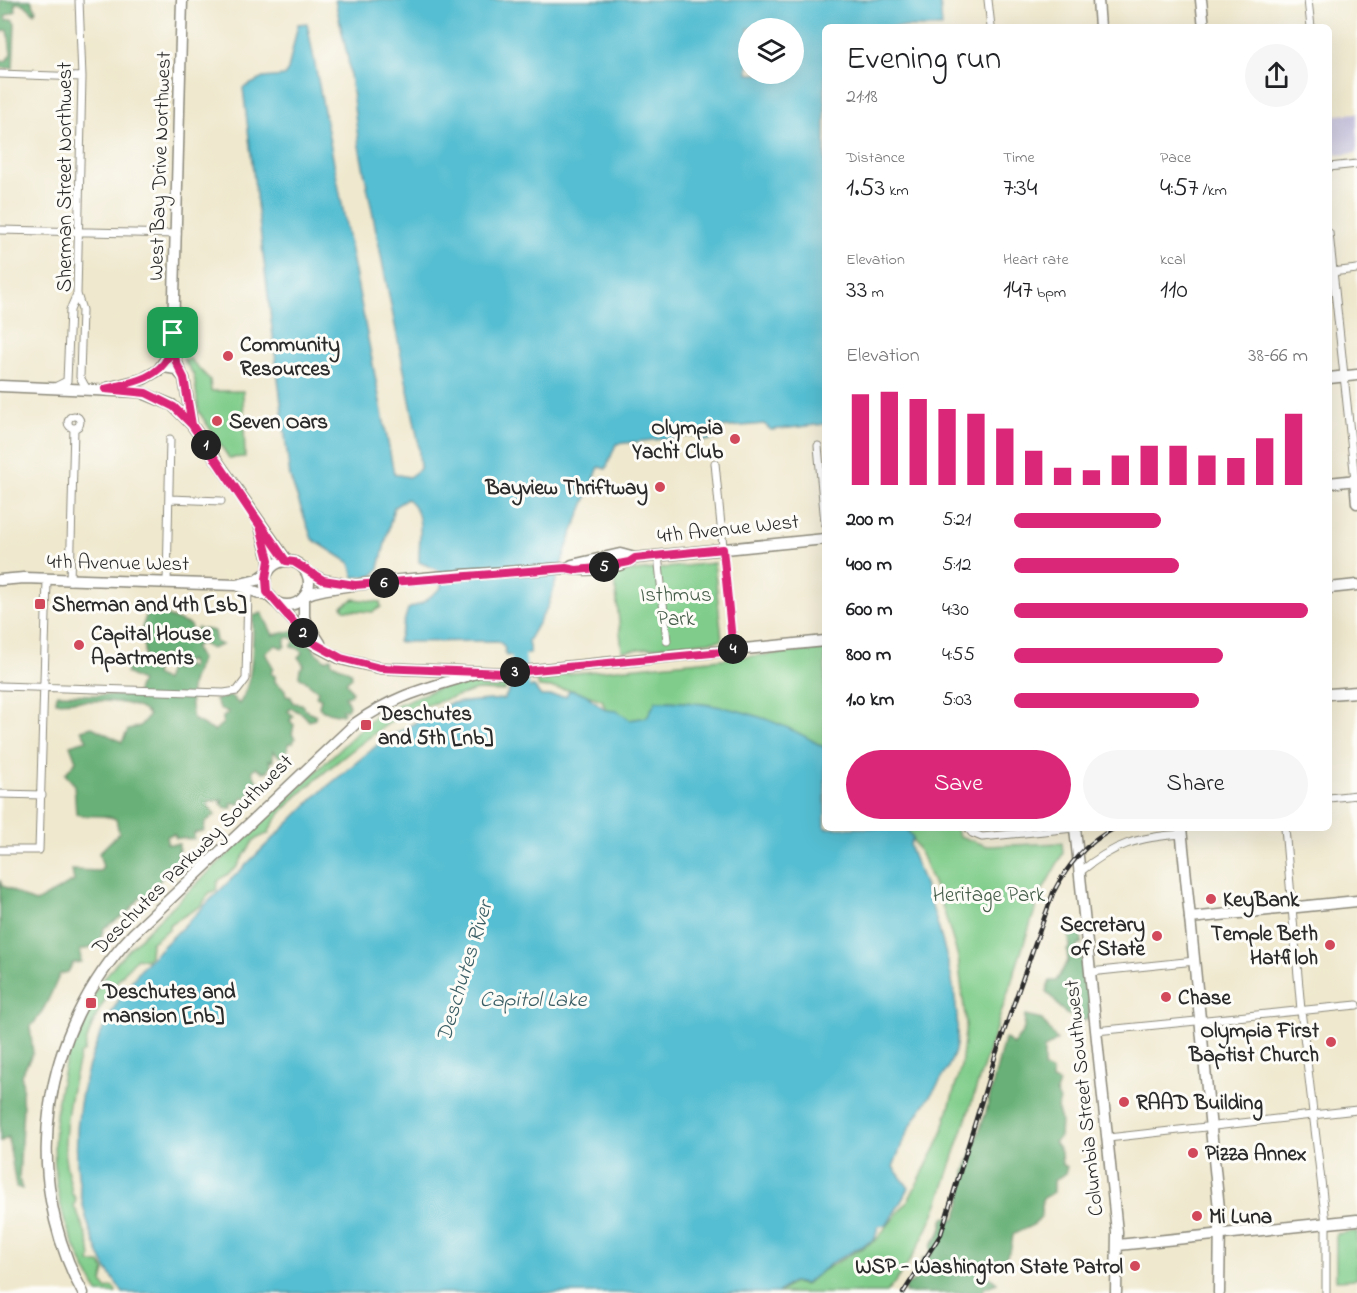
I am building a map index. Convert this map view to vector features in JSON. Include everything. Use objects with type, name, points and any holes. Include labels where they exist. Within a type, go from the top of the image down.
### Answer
[{"type":"street","name":"Sherman Street Northwest","points":[[79,0],[82,77],[76,294],[82,310],[81,381],[86,388]]},
{"type":"street","name":"West Bay Drive Northwest","points":[[181,373],[176,362],[173,333],[182,0]]},
{"type":"street","points":[[988,0],[991,24]]},
{"type":"street","points":[[1098,0],[1100,24]]},
{"type":"street","points":[[1201,0],[1204,24]]},
{"type":"street","points":[[1308,0],[1311,24]]},
{"type":"street","points":[[0,74],[82,77]]},
{"type":"street","points":[[1332,167],[1357,164]]},
{"type":"street","points":[[0,230],[177,234]]},
{"type":"street","points":[[1332,272],[1357,269]]},
{"type":"street","points":[[1332,280],[1357,502]]},
{"type":"street","points":[[52,387],[67,381],[70,310],[76,294]]},
{"type":"street","name":"West Bay Drive Northwest","points":[[156,371],[169,354],[173,333]]},
{"type":"street","points":[[105,389],[143,379],[156,371],[170,367],[181,373],[186,384],[185,390],[192,425]]},
{"type":"street","points":[[156,371],[149,383],[160,401]]},
{"type":"street","points":[[1332,378],[1357,375]]},
{"type":"street","points":[[0,386],[143,392],[174,407],[192,425],[286,561]]},
{"type":"street","points":[[160,401],[178,400],[185,390]]},
{"type":"street","points":[[70,581],[74,428]]},
{"type":"street","points":[[167,583],[170,439]]},
{"type":"street","points":[[818,446],[822,489]]},
{"type":"street","points":[[715,463],[733,651]]},
{"type":"street","points":[[1332,483],[1356,480]]},
{"type":"street","points":[[170,499],[221,501]]},
{"type":"street","points":[[260,526],[269,560],[265,585],[273,600],[310,641],[327,652],[366,666],[504,673],[822,641]]},
{"type":"street","name":"4th Avenue West","points":[[355,585],[618,565],[635,558],[658,555],[822,539]]},
{"type":"street","points":[[658,555],[667,640]]},
{"type":"street","points":[[268,572],[279,562],[294,562],[316,578],[355,585]]},
{"type":"street","name":"4th Avenue West","points":[[236,585],[257,580],[268,572]]},
{"type":"street","points":[[306,572],[309,584],[304,618],[327,652]]},
{"type":"street","name":"4th Avenue West","points":[[0,580],[24,578],[236,585],[273,600]]},
{"type":"street","points":[[0,849],[39,850],[47,580]]},
{"type":"street","points":[[273,600],[288,605],[307,594],[355,585]]},
{"type":"street","points":[[1332,588],[1357,585]]},
{"type":"street","points":[[0,686],[224,693],[237,691],[246,679],[248,588]]},
{"type":"street","name":"Deschutes Parkway Southwest","points":[[83,1293],[64,1252],[56,1226],[46,1175],[46,1137],[52,1089],[63,1049],[82,1004],[102,969],[141,926],[356,723],[379,706],[404,694],[478,672]]},
{"type":"street","points":[[1332,694],[1357,692]]},
{"type":"street","points":[[0,794],[42,795]]},
{"type":"street","points":[[1332,798],[1357,795]]},
{"type":"street","points":[[970,831],[982,837],[1043,831]]},
{"type":"street","name":"Columbia Street Southwest","points":[[1074,831],[1118,1245],[1116,1293]]},
{"type":"street","points":[[1080,872],[1127,842],[1181,831],[1220,1234],[1219,1293]]},
{"type":"street","points":[[1286,831],[1301,1010],[1326,1223],[1326,1293]]},
{"type":"street","points":[[1190,918],[1357,901]]},
{"type":"street","points":[[1090,972],[1195,961]]},
{"type":"street","points":[[1096,1031],[1357,1005]]},
{"type":"street","points":[[1108,1138],[1357,1110]]},
{"type":"street","points":[[1118,1245],[1357,1220]]},
{"type":"shaded area","points":[[1357,113],[1357,153],[1337,155],[1332,141],[1332,116]]},
{"type":"green space","points":[[0,0],[31,0],[36,10],[34,13],[24,4],[15,3],[16,11],[5,16],[6,20],[12,19],[15,23],[13,68],[0,68],[0,60],[6,61],[11,54],[8,30],[3,31],[0,36]]},
{"type":"green space","points":[[183,359],[190,359],[210,380],[211,391],[243,391],[245,457],[229,458],[199,412],[194,375]]},
{"type":"green space","name":"Isthmus Park","points":[[714,563],[722,640],[622,651],[614,573]]},
{"type":"green space","points":[[354,599],[380,602],[381,607],[373,612],[344,610],[342,606]]},
{"type":"green space","points":[[147,613],[162,614],[190,625],[193,634],[197,628],[214,631],[216,642],[222,645],[211,649],[201,643],[194,647],[201,659],[192,681],[190,694],[193,719],[214,731],[223,723],[223,717],[229,712],[220,709],[215,700],[231,696],[239,704],[244,695],[252,662],[253,616],[262,613],[273,635],[298,630],[302,635],[304,645],[312,644],[315,652],[325,660],[331,658],[332,663],[351,672],[352,677],[346,682],[352,691],[350,695],[345,696],[349,705],[347,709],[341,710],[344,713],[342,715],[323,711],[319,707],[321,698],[316,696],[318,691],[299,676],[300,669],[304,665],[298,657],[302,653],[300,649],[291,647],[295,640],[290,637],[285,639],[285,646],[282,648],[276,645],[265,653],[273,667],[271,674],[275,676],[275,682],[285,690],[286,696],[291,697],[293,703],[302,704],[305,710],[316,715],[315,719],[309,721],[303,714],[291,708],[288,711],[293,716],[290,721],[294,725],[292,734],[295,738],[293,743],[289,743],[285,757],[280,757],[273,751],[273,761],[269,760],[271,765],[268,771],[263,772],[256,767],[252,771],[257,782],[264,785],[264,792],[250,792],[247,798],[242,798],[240,804],[231,803],[232,808],[226,808],[221,804],[223,800],[209,801],[208,805],[215,815],[205,822],[204,831],[194,833],[194,839],[176,838],[174,834],[167,836],[167,844],[179,844],[178,859],[173,871],[163,876],[147,897],[141,897],[126,914],[104,928],[99,942],[90,948],[80,950],[81,962],[73,963],[68,972],[60,974],[43,1009],[30,1027],[33,1053],[21,1075],[23,1106],[19,1179],[22,1189],[16,1187],[8,1137],[0,1142],[0,880],[2,886],[36,902],[74,881],[72,870],[100,871],[103,867],[99,853],[119,833],[116,819],[76,814],[74,784],[65,774],[76,761],[70,745],[87,740],[81,730],[92,727],[122,742],[128,730],[140,726],[149,715],[141,709],[119,702],[56,702],[57,694],[135,696],[141,681],[126,673],[128,667],[145,660],[142,628]],"holes":[[[166,655],[183,664],[175,669],[170,667],[165,681],[155,675],[158,663],[155,659]],[[189,660],[192,665],[190,668],[183,664]]]},
{"type":"green space","points":[[822,649],[822,746],[765,719],[723,707],[656,701],[647,717],[630,720],[617,712],[606,710],[602,700],[572,690],[539,687],[535,677]]},
{"type":"green space","points":[[503,679],[506,683],[505,691],[477,690],[424,706],[418,703],[335,764],[291,802],[276,819],[269,833],[254,840],[236,868],[218,881],[216,890],[209,893],[202,905],[169,925],[169,929],[151,943],[150,956],[146,960],[137,958],[104,1001],[92,1026],[84,1052],[80,1055],[69,1105],[65,1144],[72,1194],[76,1198],[74,1206],[88,1242],[90,1263],[100,1263],[105,1270],[102,1282],[106,1289],[113,1287],[116,1291],[116,1293],[98,1293],[75,1247],[64,1218],[58,1192],[54,1136],[61,1081],[68,1053],[89,1003],[102,981],[156,922],[379,712],[441,687]]},
{"type":"green space","name":"Heritage Park","points":[[908,831],[956,831],[959,836],[987,846],[1062,843],[1063,853],[1040,895],[939,1201],[929,1226],[910,1261],[886,1293],[779,1293],[793,1283],[805,1285],[820,1272],[876,1240],[909,1199],[940,1139],[961,1066],[966,1024],[958,957],[942,905],[922,856]]},
{"type":"green space","points":[[1074,923],[1081,931],[1082,943],[1076,948],[1079,954],[1083,954],[1080,959],[1088,962],[1091,1017],[1081,1022],[1077,1017],[1066,1014],[1046,991],[1050,981],[1056,981],[1068,961],[1067,950],[1070,948],[1068,927]]},
{"type":"green space","points":[[1025,1016],[1042,1020],[1057,1040],[1044,1049],[1044,1068],[1052,1072],[1052,1080],[1059,1083],[1056,1092],[1060,1101],[1057,1108],[1061,1120],[1060,1137],[1054,1142],[1061,1152],[1062,1165],[1067,1167],[1065,1173],[1054,1181],[1054,1192],[1042,1199],[1042,1213],[1037,1222],[1013,1235],[1011,1248],[1003,1263],[999,1259],[994,1261],[990,1258],[982,1271],[997,1283],[984,1288],[983,1293],[905,1293],[905,1287],[914,1281],[920,1265],[925,1267],[922,1259],[932,1255],[931,1245],[940,1233],[944,1218],[950,1216],[954,1220],[959,1210],[965,1172],[986,1112],[1004,1039],[1006,1038],[1013,1045],[1023,1032]]},
{"type":"green space","points":[[1357,1231],[1357,1279],[1336,1280],[1336,1234]]},
{"type":"water","points":[[335,0],[940,0],[942,24],[822,24],[822,424],[771,430],[764,424],[719,428],[715,439],[703,441],[699,435],[616,444],[606,469],[599,467],[567,546],[548,606],[528,641],[530,653],[506,656],[504,646],[498,641],[398,642],[408,609],[422,603],[441,588],[440,571],[419,562],[420,528],[413,505],[407,499],[394,507],[379,568],[373,576],[354,577],[350,563],[312,539],[290,477],[243,88],[263,78],[284,76],[288,70],[298,24],[307,23],[394,474],[409,477],[420,469],[418,440],[359,146],[348,59]]},
{"type":"water","name":"Capitol Lake","points":[[534,687],[541,696],[566,696],[569,690],[585,694],[606,710],[617,711],[630,720],[647,717],[656,701],[723,707],[765,719],[822,746],[822,831],[908,831],[913,838],[910,844],[911,851],[938,925],[946,955],[957,1014],[957,1039],[948,1068],[909,1129],[893,1167],[909,1188],[887,1225],[878,1226],[875,1239],[833,1262],[805,1284],[792,1282],[777,1293],[123,1293],[103,1262],[87,1220],[79,1182],[77,1144],[80,1105],[88,1068],[102,1032],[120,997],[144,965],[318,794],[381,742],[450,703],[504,699],[510,689]]},
{"type":"waterway","name":"Deschutes River","points":[[518,654],[525,705]]},
{"type":"railway","points":[[903,1293],[941,1234],[996,1054],[1053,893],[1079,855],[1095,840],[1110,831]]},
{"type":"place","name":"Community Resources","points":[[228,356]]},
{"type":"place","name":"Seven Oars","points":[[217,421]]},
{"type":"place","name":"Olympia Yacht Club","points":[[735,439]]},
{"type":"place","name":"Bayview Thriftway","points":[[660,487]]},
{"type":"place","name":"Sherman and 4th [sb]","points":[[40,604]]},
{"type":"place","name":"Capital House Apartments","points":[[79,645]]},
{"type":"place","name":"Deschutes and 5th [nb]","points":[[366,725]]},
{"type":"place","name":"KeyBank","points":[[1211,899]]},
{"type":"place","name":"Secretary of State","points":[[1157,936]]},
{"type":"place","name":"Temple Beth Hatfiloh","points":[[1330,945]]},
{"type":"place","name":"Chase","points":[[1166,997]]},
{"type":"place","name":"Deschutes and mansion [nb]","points":[[91,1003]]},
{"type":"place","name":"Olympia First Baptist Church","points":[[1331,1042]]},
{"type":"place","name":"RAAD Building","points":[[1124,1102]]},
{"type":"place","name":"Pizza Annex","points":[[1193,1153]]},
{"type":"place","name":"Mi Luna","points":[[1197,1216]]},
{"type":"place","name":"WSP - Washington State Patrol","points":[[1135,1266]]},
{"type":"route","points":[[173,333],[169,354],[159,369],[143,379],[105,389],[146,393],[159,402],[174,407],[192,425],[260,526],[269,560],[265,585],[267,592],[316,646],[353,663],[366,666],[488,673],[733,651],[723,549],[635,558],[618,565],[576,570],[566,568],[355,585],[316,578],[294,562],[286,561],[192,425],[186,399],[186,384],[176,362],[173,333]]}]
